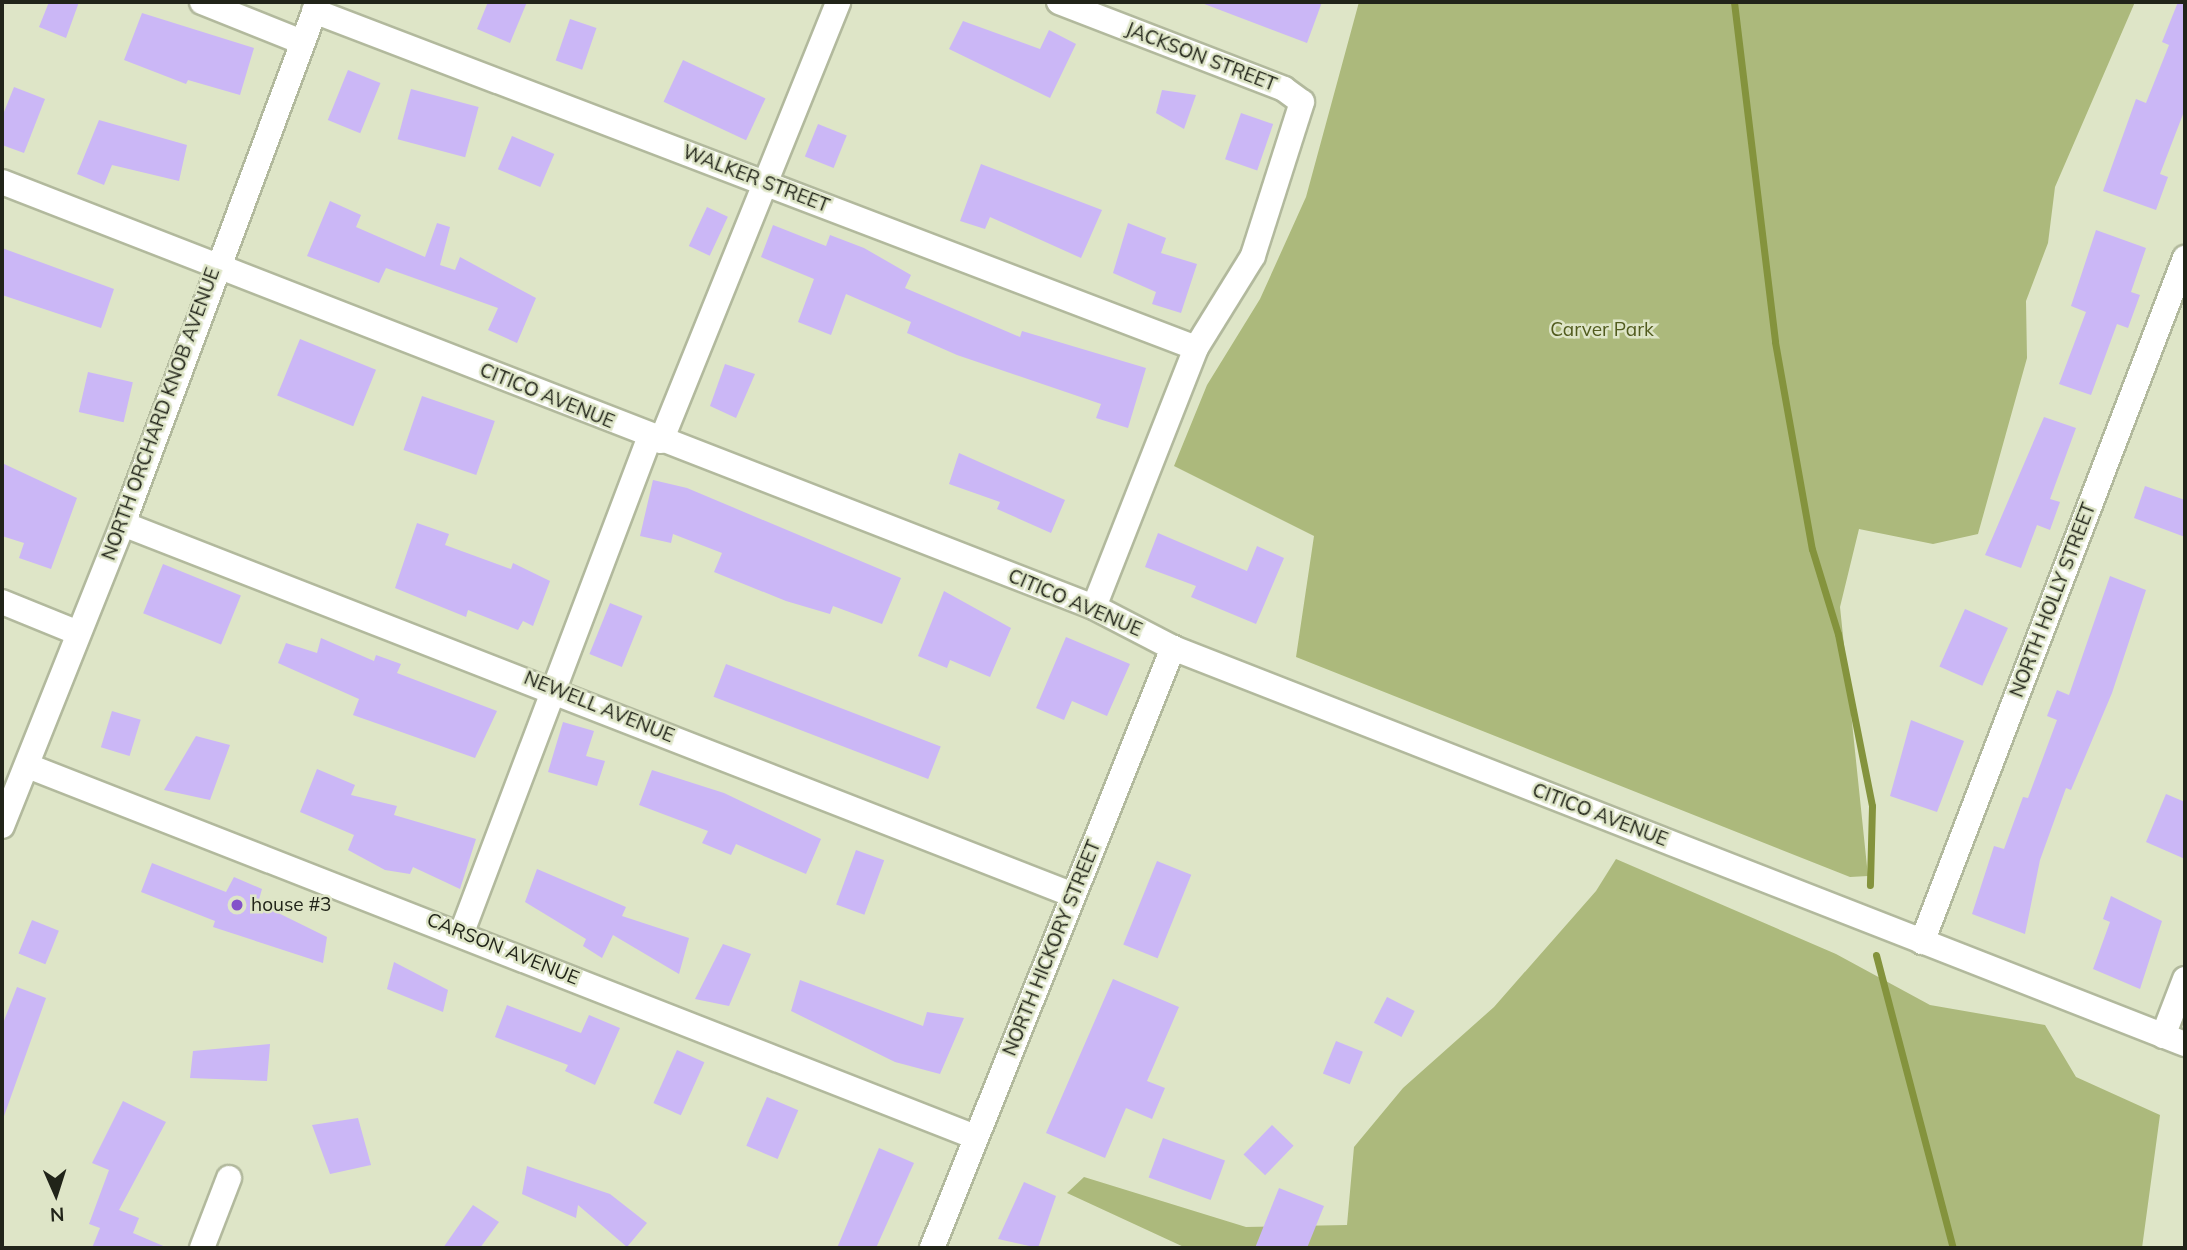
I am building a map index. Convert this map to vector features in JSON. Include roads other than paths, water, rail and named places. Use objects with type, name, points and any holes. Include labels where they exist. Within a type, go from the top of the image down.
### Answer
[{"type":"street","points":[[202,2],[302,42]]},
{"type":"street","points":[[462,932],[551,687],[768,183],[838,2]]},
{"type":"street","name":"JACKSON STREET","points":[[1059,2],[1284,89],[1302,102],[1253,256],[1196,348]]},
{"type":"street","name":"NORTH ORCHARD KNOB AVENUE","points":[[2,825],[28,766],[76,632],[123,524],[217,264],[316,6]]},
{"type":"street","name":"WALKER STREET","points":[[316,6],[1196,348]]},
{"type":"street","name":"CITICO AVENUE","points":[[2,182],[1094,607],[1173,648],[2174,1040]]},
{"type":"street","name":"NORTH HOLLY STREET","points":[[1922,942],[2185,258]]},
{"type":"street","points":[[1094,607],[1196,348]]},
{"type":"street","name":"NEWELL AVENUE","points":[[123,524],[551,687],[1073,895]]},
{"type":"street","points":[[2,602],[76,632]]},
{"type":"street","name":"NORTH HICKORY STREET","points":[[932,1248],[1173,648]]},
{"type":"street","name":"CARSON AVENUE","points":[[28,766],[462,932],[975,1137]]},
{"type":"street","points":[[2174,1040],[2185,979]]},
{"type":"street","points":[[202,1248],[229,1178]]},
{"type":"waterway","points":[[1734,2],[1775,342],[1812,549],[1838,634],[1872,806],[1870,885]]},
{"type":"waterway","points":[[1876,955],[1953,1248]]},
{"type":"place","name":"house #3","points":[[237,905]]},
{"type":"park label","name":"Carver Park","points":[[1602,330]]}]
